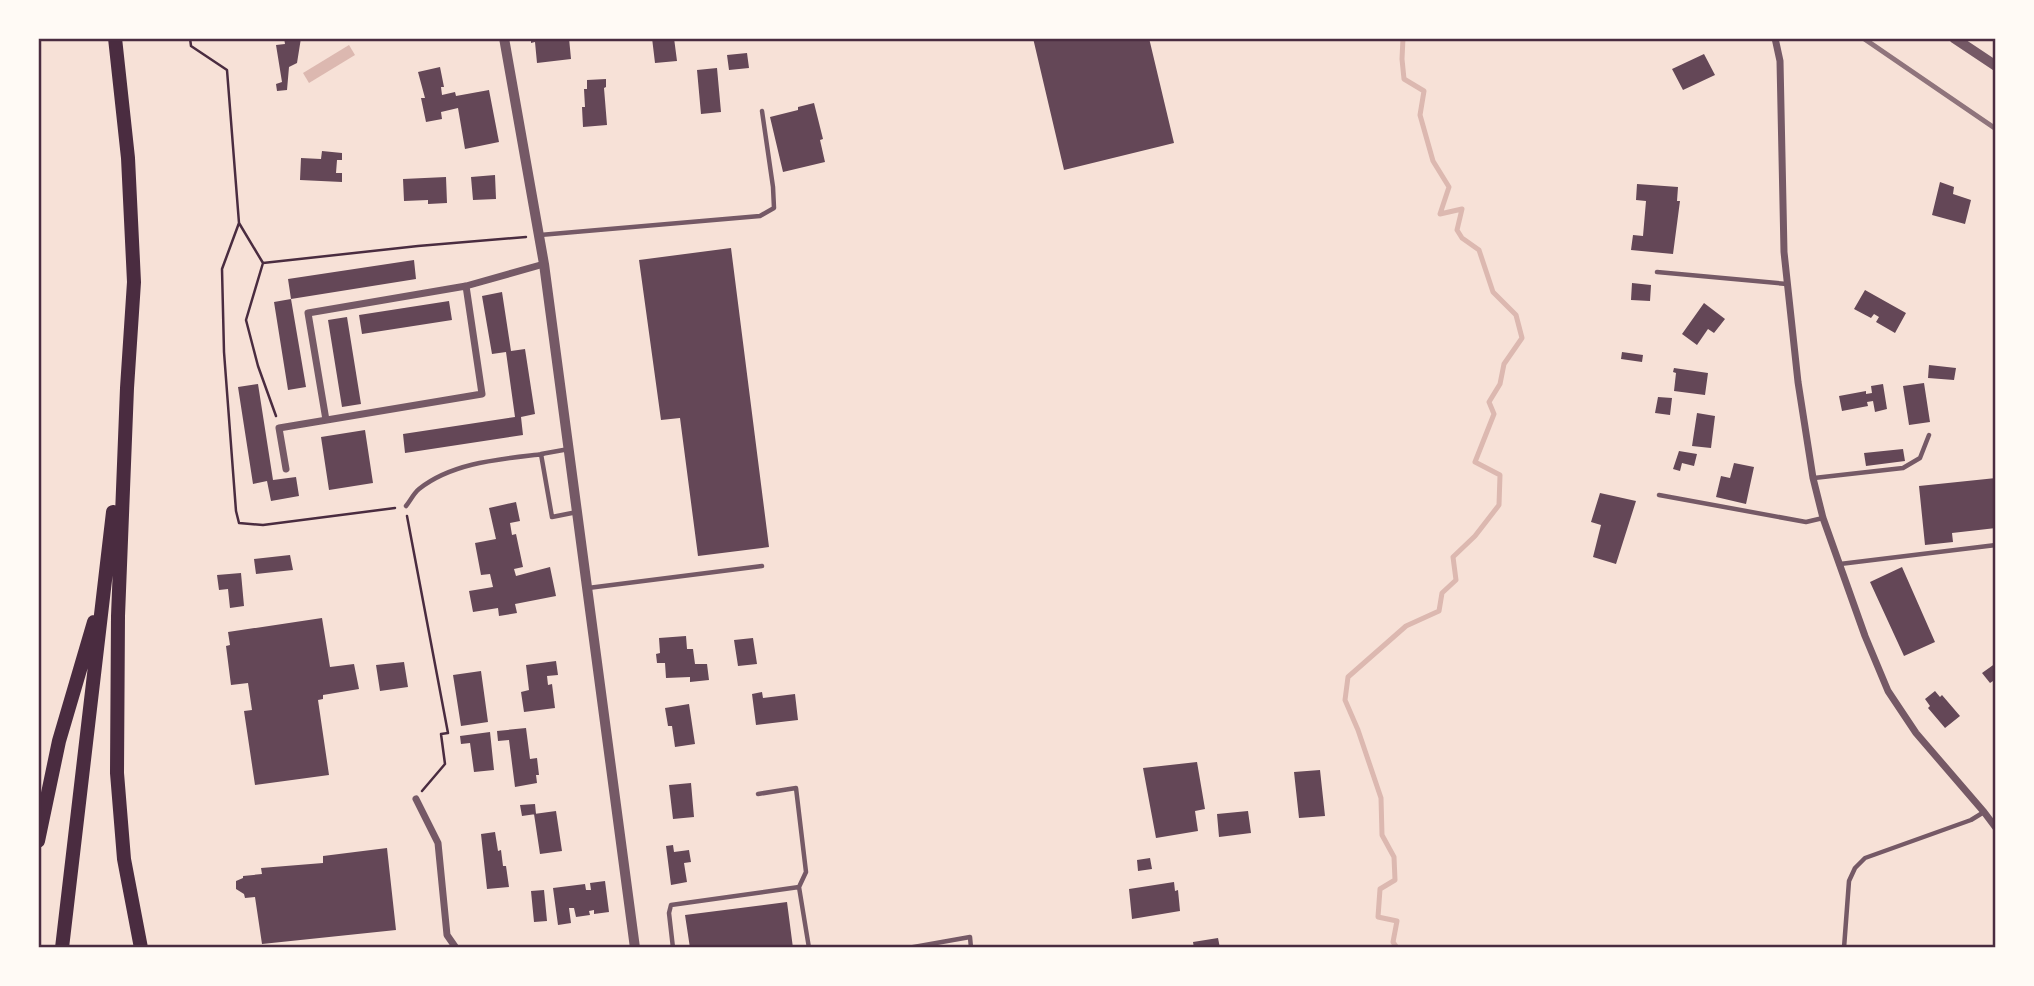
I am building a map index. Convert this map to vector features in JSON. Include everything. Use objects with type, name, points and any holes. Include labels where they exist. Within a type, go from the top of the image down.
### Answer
[{"type":"highway","points":[[115,38],[128,158],[134,282],[118,616],[117,773],[124,859],[141,947]]},
{"type":"highway","points":[[62,947],[127,388]]},
{"type":"highway","points":[[38,841],[59,741],[105,583]]},
{"type":"street","points":[[505,38],[540,235],[635,947]]},
{"type":"street","points":[[1775,38],[1780,61],[1787,284],[1798,382],[1813,478],[1823,518],[1888,691],[1916,733],[1996,828]]},
{"type":"street","points":[[1954,38],[1996,66]]},
{"type":"street","points":[[326,420],[308,313],[466,286],[544,264]]},
{"type":"street","points":[[286,469],[279,428],[482,394],[466,286]]},
{"type":"street","points":[[416,799],[438,842],[447,935],[456,947]]},
{"type":"lane","points":[[540,235],[760,216],[774,208],[762,111]]},
{"type":"lane","points":[[1657,272],[1787,284]]},
{"type":"lane","points":[[1813,478],[1903,468],[1920,457],[1929,435]]},
{"type":"lane","points":[[405,506],[418,490],[445,474],[485,461],[570,449]]},
{"type":"lane","points":[[543,454],[552,517],[577,512]]},
{"type":"lane","points":[[1659,495],[1806,522],[1823,518]]},
{"type":"lane","points":[[1839,564],[1996,545]]},
{"type":"lane","points":[[587,588],[762,566]]},
{"type":"lane","points":[[758,794],[796,788],[806,872],[799,887],[809,947]]},
{"type":"lane","points":[[1844,947],[1849,881],[1866,858],[1970,820],[1984,812]]},
{"type":"lane","points":[[673,947],[669,913],[671,905],[799,887]]},
{"type":"lane","points":[[908,947],[970,937],[971,947]]},
{"type":"path","points":[[190,38],[191,46],[227,70],[239,223],[222,269],[224,352],[239,523],[263,525],[405,506],[448,733],[441,734],[445,764],[416,799]]},
{"type":"path","points":[[239,223],[263,263],[246,320],[279,428]]},
{"type":"path","points":[[263,263],[540,235]]},
{"type":"shaded area","points":[[349,45],[355,55],[309,83],[303,73]]},
{"type":"building","points":[[284,38],[301,38],[297,63],[289,67],[287,90],[277,91],[276,84],[282,82],[276,45],[285,44]]},
{"type":"building","points":[[531,38],[569,38],[571,59],[537,63],[535,42],[531,43]]},
{"type":"building","points":[[652,38],[674,38],[677,61],[655,63]]},
{"type":"building","points":[[1033,38],[1149,38],[1174,143],[1064,170]]},
{"type":"building","points":[[747,53],[749,68],[729,70],[727,55]]},
{"type":"building","points":[[1704,54],[1715,75],[1683,90],[1672,69]]},
{"type":"building","points":[[440,67],[444,87],[441,87],[442,95],[455,92],[456,96],[489,90],[499,142],[465,149],[458,108],[441,112],[442,119],[426,122],[421,98],[425,98],[418,72]]},
{"type":"building","points":[[717,68],[721,112],[701,114],[697,70]]},
{"type":"building","points":[[606,79],[604,88],[607,125],[583,127],[582,107],[585,107],[584,89],[587,89],[587,80]]},
{"type":"building","points":[[814,103],[823,139],[820,140],[825,162],[783,172],[770,117]]},
{"type":"building","points":[[322,151],[342,153],[342,160],[337,160],[336,173],[342,173],[342,182],[300,180],[301,158],[321,159]]},
{"type":"building","points":[[495,175],[496,199],[473,200],[471,177]]},
{"type":"building","points":[[446,177],[447,203],[428,204],[428,200],[404,201],[403,179]]},
{"type":"building","points":[[1940,182],[1954,187],[1953,194],[1971,200],[1965,224],[1932,215]]},
{"type":"building","points":[[1637,184],[1678,187],[1677,201],[1680,201],[1673,254],[1631,250],[1633,235],[1643,236],[1646,201],[1636,200]]},
{"type":"building","points":[[731,248],[769,547],[698,556],[680,418],[661,420],[639,260]]},
{"type":"building","points":[[414,260],[416,279],[291,299],[288,279]]},
{"type":"building","points":[[1632,283],[1651,285],[1650,301],[1631,300]]},
{"type":"building","points":[[1865,290],[1906,313],[1895,333],[1876,322],[1879,317],[1874,314],[1871,318],[1854,309]]},
{"type":"building","points":[[502,292],[511,351],[525,349],[535,414],[521,417],[523,435],[405,453],[403,434],[515,417],[506,352],[492,354],[482,296]]},
{"type":"building","points":[[291,299],[306,387],[288,390],[274,302]]},
{"type":"building","points":[[449,301],[452,320],[362,334],[359,315]]},
{"type":"building","points":[[1704,303],[1725,319],[1714,333],[1708,329],[1697,345],[1682,334]]},
{"type":"building","points":[[347,317],[361,404],[342,407],[328,320]]},
{"type":"building","points":[[1622,352],[1643,355],[1642,362],[1621,359]]},
{"type":"building","points":[[1929,365],[1956,368],[1954,380],[1928,378]]},
{"type":"building","points":[[1674,368],[1708,373],[1705,395],[1674,391]]},
{"type":"building","points":[[1924,383],[1930,422],[1909,425],[1903,386]]},
{"type":"building","points":[[258,384],[273,480],[296,477],[299,496],[271,501],[267,481],[253,484],[238,387]]},
{"type":"building","points":[[1883,384],[1887,409],[1875,412],[1873,401],[1867,402],[1868,406],[1842,411],[1839,396],[1866,391],[1866,394],[1872,393],[1871,386]]},
{"type":"building","points":[[1658,397],[1672,398],[1670,415],[1655,413]]},
{"type":"building","points":[[1697,413],[1715,416],[1711,448],[1692,446]]},
{"type":"building","points":[[365,430],[373,483],[329,490],[321,437]]},
{"type":"building","points":[[1903,449],[1905,461],[1866,466],[1864,453]]},
{"type":"building","points":[[1679,451],[1697,454],[1694,466],[1682,463],[1680,471],[1673,469]]},
{"type":"building","points":[[1734,463],[1754,467],[1746,504],[1716,497],[1721,476],[1730,478]]},
{"type":"building","points":[[1996,478],[1996,528],[1952,533],[1953,542],[1925,545],[1919,486]]},
{"type":"building","points":[[1600,493],[1636,501],[1616,564],[1593,557],[1601,525],[1591,522]]},
{"type":"building","points":[[516,502],[520,521],[510,523],[512,535],[516,534],[523,567],[514,569],[516,576],[550,567],[556,596],[515,604],[517,613],[499,616],[498,608],[473,612],[469,591],[493,587],[490,574],[481,575],[475,543],[496,539],[489,508]]},
{"type":"building","points":[[290,555],[293,570],[256,574],[254,559]]},
{"type":"building","points":[[1902,567],[1935,642],[1904,656],[1870,582]]},
{"type":"building","points":[[241,573],[244,606],[230,608],[228,589],[219,590],[217,575]]},
{"type":"building","points":[[322,618],[330,667],[354,664],[359,689],[323,695],[323,699],[318,700],[329,775],[255,785],[244,711],[252,710],[248,683],[231,685],[226,646],[230,645],[228,632]]},
{"type":"building","points":[[686,636],[687,649],[693,649],[695,664],[707,664],[709,680],[690,682],[690,677],[666,678],[665,663],[657,663],[656,654],[660,653],[659,638]]},
{"type":"building","points":[[753,638],[757,664],[738,666],[734,640]]},
{"type":"building","points":[[556,661],[558,675],[547,676],[548,685],[552,684],[555,708],[524,712],[521,692],[529,690],[526,665]]},
{"type":"building","points":[[404,662],[408,687],[380,691],[376,665]]},
{"type":"building","points":[[1996,663],[1996,679],[1990,683],[1982,673]]},
{"type":"building","points":[[481,671],[488,722],[461,726],[453,675]]},
{"type":"building","points":[[1935,691],[1940,697],[1942,695],[1960,716],[1945,728],[1928,708],[1930,706],[1925,699]]},
{"type":"building","points":[[762,692],[763,698],[795,694],[798,720],[756,725],[752,694]]},
{"type":"building","points":[[689,704],[695,744],[675,747],[672,726],[668,726],[665,708]]},
{"type":"building","points":[[526,728],[530,759],[537,758],[539,775],[536,775],[537,783],[515,787],[509,740],[498,741],[497,731]]},
{"type":"building","points":[[490,732],[494,770],[474,772],[470,743],[461,744],[460,736]]},
{"type":"building","points":[[1197,762],[1205,809],[1195,811],[1198,831],[1156,838],[1143,768]]},
{"type":"building","points":[[1320,770],[1325,816],[1299,818],[1294,772]]},
{"type":"building","points":[[691,783],[694,817],[673,819],[669,785]]},
{"type":"building","points":[[535,804],[536,814],[522,816],[520,805]]},
{"type":"building","points":[[556,811],[562,851],[540,854],[534,814]]},
{"type":"building","points":[[1248,811],[1251,833],[1219,837],[1217,814]]},
{"type":"building","points":[[495,832],[498,851],[501,850],[503,866],[506,866],[509,887],[487,889],[481,834]]},
{"type":"building","points":[[673,845],[674,852],[689,850],[691,862],[684,863],[687,882],[671,885],[666,846]]},
{"type":"building","points":[[387,848],[396,930],[262,944],[255,897],[245,898],[244,894],[236,889],[236,881],[243,876],[262,874],[261,868],[323,863],[323,856]]},
{"type":"building","points":[[1150,858],[1152,869],[1138,871],[1137,860]]},
{"type":"building","points":[[605,881],[609,912],[594,914],[594,910],[589,911],[590,915],[576,917],[574,908],[569,908],[571,923],[558,925],[553,888],[585,884],[586,890],[591,890],[590,883]]},
{"type":"building","points":[[1174,882],[1175,891],[1178,890],[1180,911],[1132,919],[1129,889]]},
{"type":"building","points":[[544,890],[547,921],[534,922],[531,891]]},
{"type":"building","points":[[787,902],[793,948],[690,948],[685,915]]},
{"type":"building","points":[[1218,938],[1220,948],[1194,948],[1193,942]]},
{"type":"waterway","points":[[1397,948],[1393,942],[1397,921],[1378,917],[1380,889],[1395,880],[1394,857],[1382,835],[1381,798],[1345,700],[1348,677],[1406,626],[1439,611],[1442,593],[1456,580],[1453,557],[1475,536],[1499,505],[1500,475],[1475,462],[1494,414],[1489,402],[1500,384],[1504,364],[1522,338],[1516,315],[1493,292],[1479,250],[1462,238],[1457,230],[1462,209],[1440,214],[1449,187],[1433,161],[1420,115],[1424,91],[1404,79],[1403,38]]},
{"type":"railway","points":[[1863,38],[1996,129]]}]
